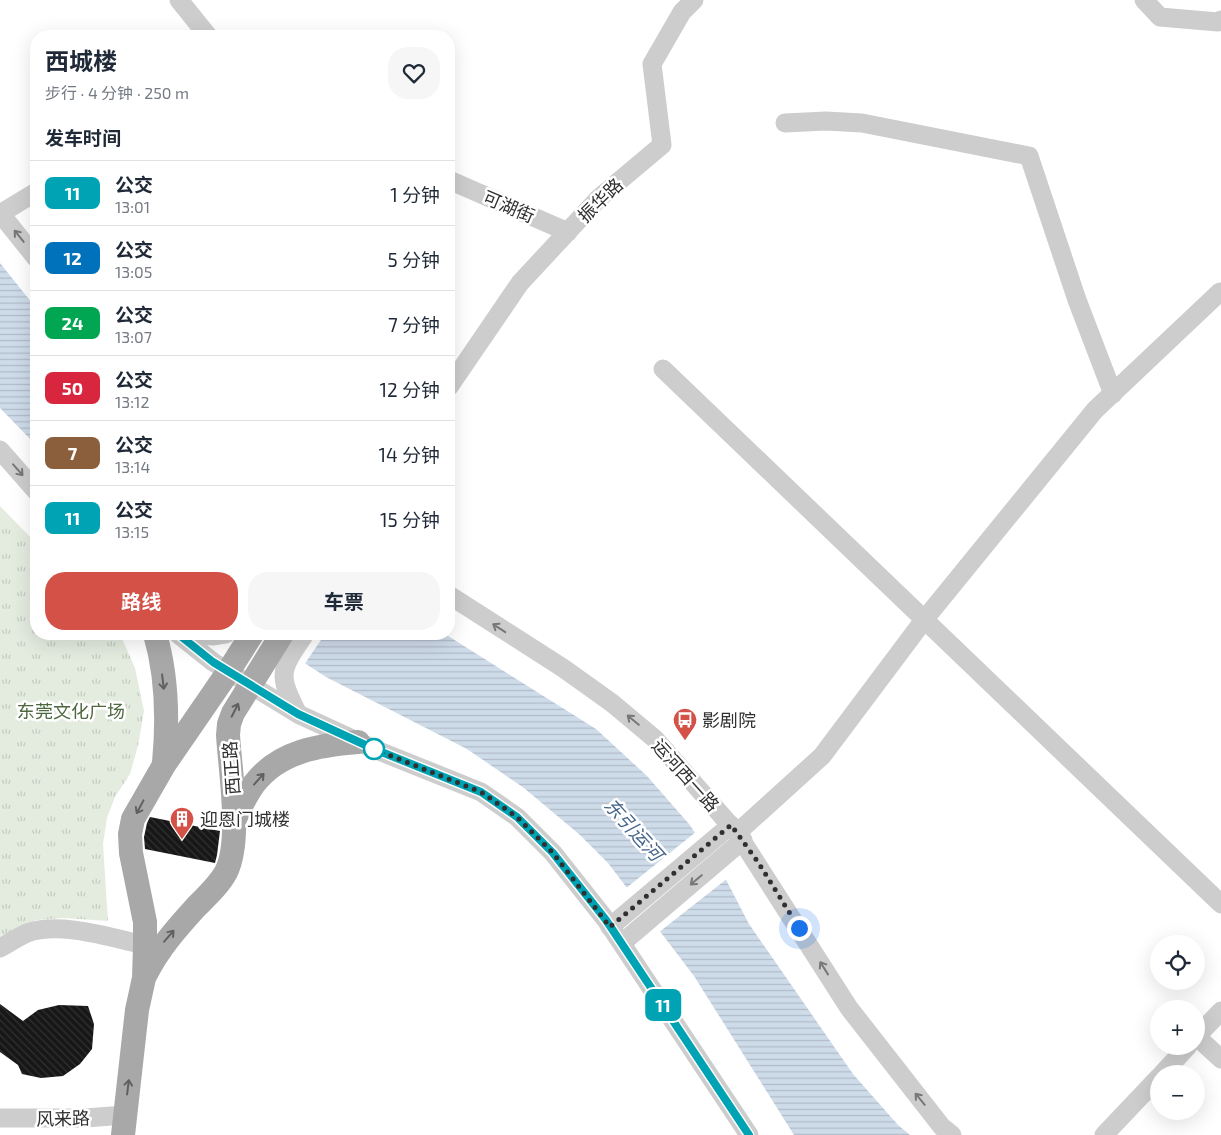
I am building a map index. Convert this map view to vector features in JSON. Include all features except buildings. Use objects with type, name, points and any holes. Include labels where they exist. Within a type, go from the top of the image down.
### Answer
[{"type":"main road","points":[[156,640],[162,673],[166,716],[164,765]]},
{"type":"main road","name":"西正路","points":[[124,1125],[137,1010],[144,978],[145,944],[145,922],[131,853],[130,834],[133,819],[164,765],[248,640]]},
{"type":"main road","name":"西正路","points":[[144,978],[155,955],[166,940],[213,890],[226,870],[233,848],[234,821],[228,735],[229,724],[233,713],[250,685],[279,649]]},
{"type":"main road","points":[[234,821],[254,784],[280,761],[294,753],[308,749],[330,744],[358,742]]},
{"type":"street","points":[[179,0],[203,30]]},
{"type":"street","name":"振华路","points":[[455,378],[520,283],[599,198],[662,144],[652,64],[682,12],[694,0]]},
{"type":"street","points":[[1144,0],[1160,17],[1218,22],[1221,20]]},
{"type":"street","points":[[785,123],[826,121],[862,123],[1029,156],[1077,300],[1113,394]]},
{"type":"street","name":"可湖街","points":[[455,183],[568,232]]},
{"type":"street","points":[[30,196],[0,214],[30,251]]},
{"type":"street","points":[[622,943],[647,922],[733,836],[822,756],[924,620],[1096,410],[1220,292]]},
{"type":"street","points":[[663,370],[1221,904]]},
{"type":"street","points":[[0,450],[30,484]]},
{"type":"street","name":"运河西一路","points":[[455,599],[563,668],[655,739],[733,836],[849,1008],[942,1127],[952,1135]]},
{"type":"street","points":[[185,640],[228,672],[298,714],[358,742],[481,792],[517,817],[553,853],[622,943],[749,1135]]},
{"type":"street","points":[[294,640],[279,649],[284,682],[298,714]]},
{"type":"street","points":[[610,927],[636,905],[733,836]]},
{"type":"street","points":[[0,948],[28,933],[65,930],[145,944]]},
{"type":"street","points":[[1205,1028],[1221,1011]]},
{"type":"street","points":[[1205,1045],[1221,1059]]},
{"type":"street","points":[[1170,1065],[1180,1055]]},
{"type":"street","points":[[1104,1135],[1150,1086]]},
{"type":"street","name":"风来路","points":[[0,1118],[85,1118],[124,1125]]},
{"type":"green space","name":"东莞文化广场","points":[[0,506],[30,537],[30,640],[123,640],[135,668],[144,711],[138,746],[130,774],[115,797],[107,818],[103,844],[108,921],[63,918],[37,920],[0,936]]},
{"type":"water","points":[[0,263],[30,300],[30,439],[0,408]]},
{"type":"water","name":"东引运河","points":[[269,640],[455,640],[596,729],[647,776],[689,824],[722,872],[749,924],[853,1074],[898,1125],[910,1135],[794,1135],[694,976],[608,863],[580,835],[524,788],[467,749],[326,677]]},
{"type":"pier","points":[[267,640],[321,640],[304,665]]},
{"type":"pier","points":[[697,831],[728,878],[658,933],[625,889]]},
{"type":"bus line","name":"11","points":[[185,640],[213,662],[298,714],[374,749],[481,792],[517,817],[553,853],[606,920],[749,1135]]},
{"type":"place","name":"影剧院","points":[[685,741]]},
{"type":"place","name":"迎恩门城楼","points":[[182,840]]},
{"type":"route","points":[[374,749],[481,792],[517,817],[553,853],[610,927],[731,825],[758,862],[799,928]]}]
